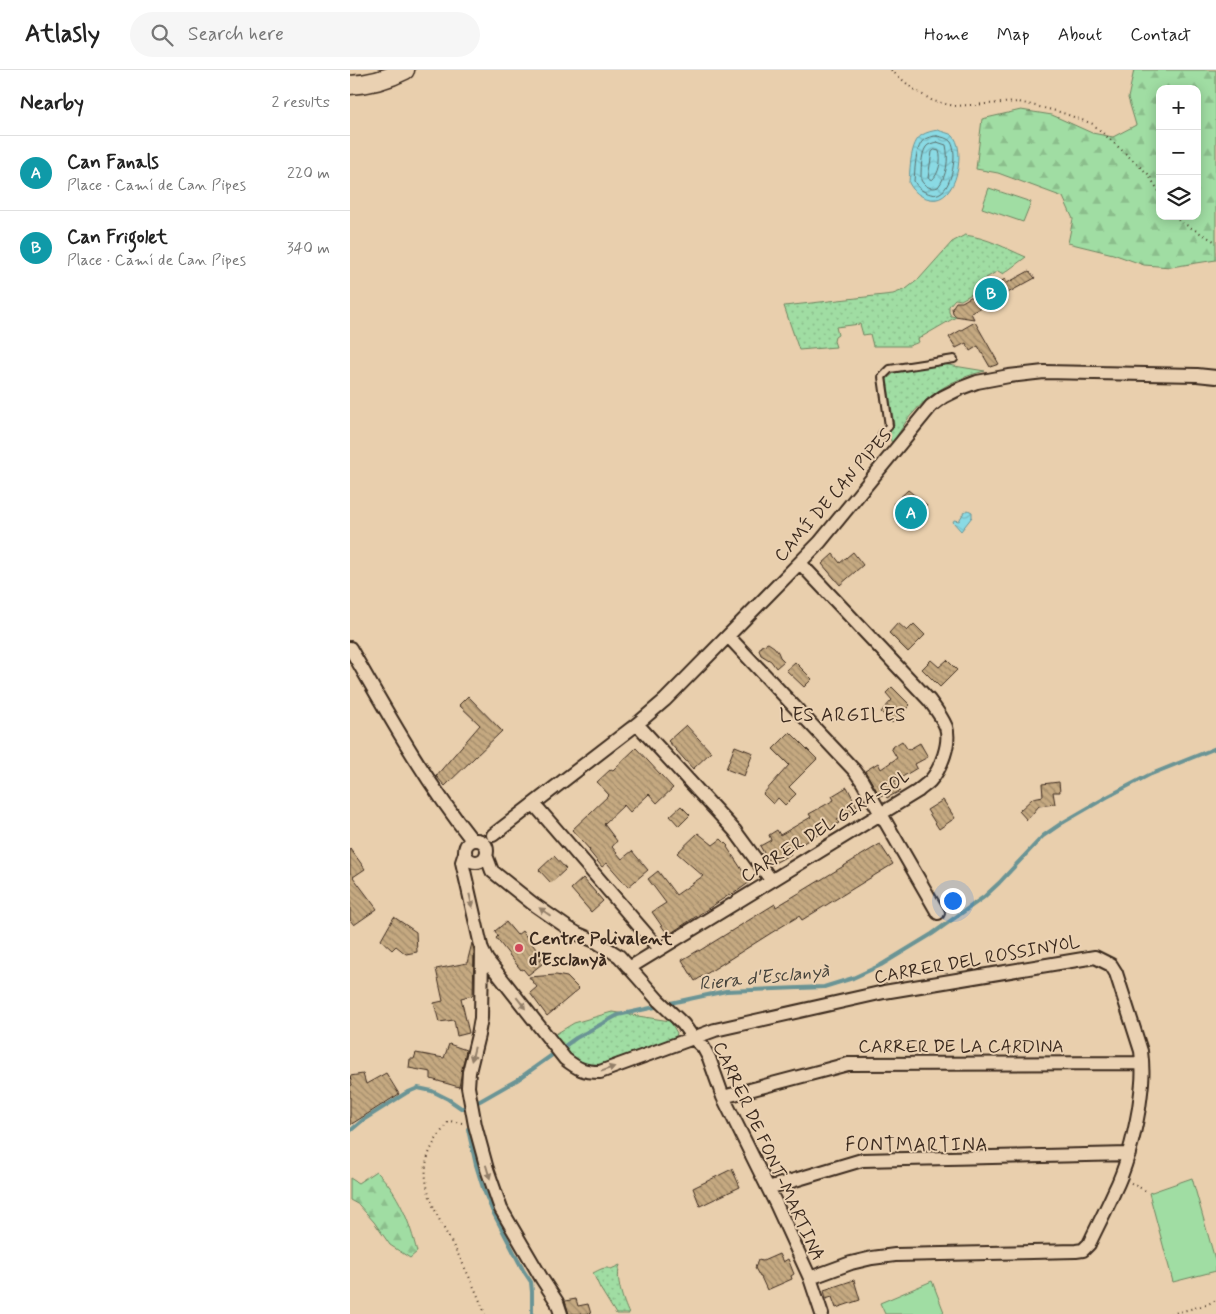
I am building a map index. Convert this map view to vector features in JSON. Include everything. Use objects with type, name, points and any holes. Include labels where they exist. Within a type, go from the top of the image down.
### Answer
[{"type":"main road","points":[[350,81],[382,75],[392,70]]},
{"type":"main road","points":[[350,85],[384,79],[405,70]]},
{"type":"street","name":"CAMÍ DE CAN PIPES","points":[[470,845],[493,835],[637,724],[665,700],[820,542],[931,406],[943,397],[977,382],[1044,372],[1216,378]]},
{"type":"street","name":"CARRER DEL GIRA-SOL","points":[[629,968],[918,791],[930,781],[944,756],[946,728],[929,700],[800,562]]},
{"type":"street","points":[[728,636],[862,781],[938,913]]},
{"type":"street","points":[[350,648],[412,754],[453,815],[470,845],[468,859],[474,862],[482,860],[487,853],[493,835]]},
{"type":"street","points":[[637,724],[735,830],[771,880]]},
{"type":"street","points":[[534,804],[659,949]]},
{"type":"street","points":[[470,845],[482,842],[486,846],[487,853]]},
{"type":"street","points":[[470,845],[462,862],[482,950],[480,1018],[469,1072],[468,1087],[470,1099],[487,1169],[502,1209],[557,1302],[561,1314]]},
{"type":"street","name":"CARRER DE FONT-MARTINA","points":[[487,853],[492,871],[505,882],[568,928],[595,941],[619,956],[703,1047],[723,1097],[810,1278],[822,1314]]},
{"type":"street","name":"CARRER DEL ROSSINYOL","points":[[482,950],[487,960],[564,1057],[582,1071],[600,1072],[715,1030],[884,992],[1095,957],[1111,965],[1116,974],[1141,1051],[1143,1081],[1135,1130],[1121,1177],[1093,1235],[1083,1250],[895,1255],[851,1263],[810,1278]]},
{"type":"street","points":[[482,989],[487,974],[492,972],[500,976]]},
{"type":"street","name":"CARRER DE LA CARDINA","points":[[723,1097],[848,1064],[1142,1063]]},
{"type":"street","points":[[768,1188],[862,1160],[1129,1154]]},
{"type":"lane","points":[[882,434],[889,426],[882,377],[890,369],[954,359]]},
{"type":"path","points":[[892,70],[913,89],[933,101],[954,106],[1019,102],[1060,112],[1093,124],[1148,174],[1156,187]]},
{"type":"path","points":[[1178,220],[1216,242]]},
{"type":"path","points":[[474,1119],[449,1121],[434,1142],[426,1164],[427,1188],[485,1314]]},
{"type":"path","points":[[1121,1177],[1148,1192]]},
{"type":"path","points":[[1171,1314],[1216,1300]]},
{"type":"green space","points":[[1134,70],[1216,70],[1216,260],[1171,267],[1144,265],[1113,254],[1068,243],[1073,219],[1063,197],[998,173],[976,169],[982,119],[1021,110],[1052,115],[1092,133],[1113,137],[1136,125],[1128,98]]},
{"type":"green space","points":[[989,188],[1031,202],[1023,222],[982,208]]},
{"type":"green space","points":[[965,235],[989,241],[1026,257],[1003,274],[998,271],[986,278],[989,284],[961,300],[955,299],[949,306],[949,312],[951,316],[956,317],[918,339],[919,342],[909,346],[873,346],[870,334],[863,335],[860,324],[836,327],[838,335],[834,341],[836,347],[799,350],[784,306],[893,294],[906,289],[919,279],[952,242]]},
{"type":"green space","points":[[942,364],[985,371],[962,378],[942,388],[915,410],[892,443],[888,434],[894,425],[887,379],[894,373]]},
{"type":"green space","points":[[612,1012],[670,1021],[677,1033],[676,1036],[606,1064],[587,1065],[577,1063],[554,1035],[574,1023]]},
{"type":"green space","points":[[376,1171],[391,1189],[407,1219],[417,1252],[410,1258],[390,1245],[359,1205],[350,1200],[350,1178],[358,1183]]},
{"type":"green space","points":[[1192,1178],[1216,1263],[1216,1271],[1173,1282],[1149,1193]]},
{"type":"green space","points":[[620,1265],[619,1283],[629,1314],[616,1314],[593,1273]]},
{"type":"green space","points":[[932,1281],[944,1312],[939,1314],[885,1314],[880,1303]]},
{"type":"water","points":[[938,130],[952,135],[956,141],[959,151],[959,162],[953,185],[947,193],[939,198],[930,199],[918,194],[909,183],[910,164],[918,139],[926,133]]},
{"type":"water","points":[[968,510],[972,512],[972,517],[961,531],[953,522],[954,520],[959,521],[964,512]]},
{"type":"building","points":[[1029,271],[1035,278],[971,313],[974,319],[955,316],[953,313],[952,308],[956,302],[962,302],[1005,279],[1007,283]]},
{"type":"building","points":[[975,322],[999,364],[990,367],[978,346],[970,351],[966,343],[956,348],[949,337]]},
{"type":"building","points":[[908,490],[927,505],[911,521],[893,504]]},
{"type":"building","points":[[853,552],[863,565],[840,585],[822,564],[833,554],[840,563]]},
{"type":"building","points":[[898,623],[907,631],[914,624],[925,635],[908,652],[889,633]]},
{"type":"building","points":[[768,643],[774,647],[784,661],[776,668],[771,661],[761,655],[759,650],[761,646]]},
{"type":"building","points":[[931,660],[939,667],[947,660],[957,670],[940,687],[922,669]]},
{"type":"building","points":[[795,662],[812,679],[804,687],[786,670]]},
{"type":"building","points":[[892,687],[910,705],[892,723],[881,712],[892,700],[886,693]]},
{"type":"building","points":[[468,696],[502,731],[445,786],[436,776],[480,725],[459,705]]},
{"type":"building","points":[[686,725],[711,752],[693,769],[668,741]]},
{"type":"building","points":[[790,732],[817,759],[789,787],[796,794],[785,805],[778,798],[773,804],[763,794],[789,765],[773,749]]},
{"type":"building","points":[[902,741],[908,750],[920,743],[928,757],[915,764],[917,768],[894,782],[900,791],[887,798],[885,794],[880,796],[865,771],[878,763],[881,769],[897,758],[891,748]]},
{"type":"building","points":[[735,746],[753,753],[744,776],[726,769]]},
{"type":"building","points":[[636,748],[673,788],[657,803],[649,794],[630,812],[624,805],[604,824],[617,841],[612,847],[622,859],[632,851],[648,870],[628,887],[607,863],[602,867],[572,830],[609,795],[597,782]]},
{"type":"building","points":[[1059,782],[1060,792],[1053,792],[1055,804],[1039,806],[1027,820],[1019,811],[1033,798],[1043,796],[1042,784]]},
{"type":"building","points":[[847,787],[858,808],[837,820],[839,823],[789,851],[791,854],[771,865],[760,846],[771,840],[769,835],[777,830],[780,835],[811,817],[809,814],[834,800],[832,796]]},
{"type":"building","points":[[943,800],[955,818],[939,829],[927,810]]},
{"type":"building","points":[[681,806],[690,815],[679,826],[670,816]]},
{"type":"building","points":[[698,833],[713,845],[721,839],[728,846],[750,882],[668,935],[652,912],[666,903],[648,879],[658,871],[676,895],[703,876],[677,853]]},
{"type":"building","points":[[880,844],[893,864],[802,920],[799,916],[695,981],[682,960],[775,904],[776,907]]},
{"type":"building","points":[[350,848],[365,869],[353,877],[377,909],[354,925],[350,920]]},
{"type":"building","points":[[554,856],[566,869],[551,883],[539,870]]},
{"type":"building","points":[[583,878],[603,901],[591,912],[571,889]]},
{"type":"building","points":[[394,917],[416,932],[417,952],[406,954],[396,946],[392,950],[381,940]]},
{"type":"building","name":"Centre Polivalent d'Esclanyà","points":[[506,922],[517,935],[522,931],[543,958],[539,960],[542,964],[528,975],[523,969],[521,970],[496,938],[498,936],[495,931]]},
{"type":"building","points":[[472,943],[474,951],[473,995],[461,998],[469,1033],[457,1036],[454,1020],[439,1022],[434,1003],[443,1001],[436,969],[467,963]]},
{"type":"building","points":[[556,975],[567,977],[579,989],[547,1016],[530,993],[537,987],[529,977]]},
{"type":"building","points":[[449,1044],[466,1050],[459,1087],[431,1079],[431,1072],[409,1068],[410,1059],[414,1059],[416,1053],[444,1058]]},
{"type":"building","points":[[386,1073],[399,1094],[350,1125],[350,1086],[352,1085],[350,1076],[363,1074],[366,1084]]},
{"type":"building","points":[[732,1169],[740,1187],[700,1206],[693,1188]]},
{"type":"building","points":[[779,1254],[783,1262],[788,1259],[794,1274],[791,1276],[792,1279],[767,1290],[755,1268],[758,1260],[763,1261]]},
{"type":"building","points":[[854,1280],[860,1300],[836,1308],[832,1297],[826,1299],[824,1290]]},
{"type":"building","points":[[576,1299],[578,1306],[588,1304],[591,1314],[569,1314],[565,1301]]},
{"type":"waterway","name":"Riera d'Esclanyà","points":[[666,1004],[726,991],[824,987],[853,978],[881,965],[932,934],[984,897],[1043,836],[1062,823],[1149,775],[1216,748]]},
{"type":"waterway","name":"Riera d'Esclanyà","points":[[350,1131],[363,1120],[406,1093],[418,1088],[432,1091],[464,1108],[517,1080],[576,1038],[618,1015],[660,1006]]},
{"type":"waterway","points":[[468,1129],[476,1165],[492,1210],[531,1282],[532,1314]]},
{"type":"place","name":"Can Frigolet","points":[[991,294]]},
{"type":"place","name":"Can Fanals","points":[[911,513]]},
{"type":"place","name":"Centre Polivalent d'Esclanyà","points":[[519,948]]},
{"type":"district","name":"LES ARGILES","points":[[843,714]]},
{"type":"district","name":"FONTMARTINA","points":[[917,1144]]}]
